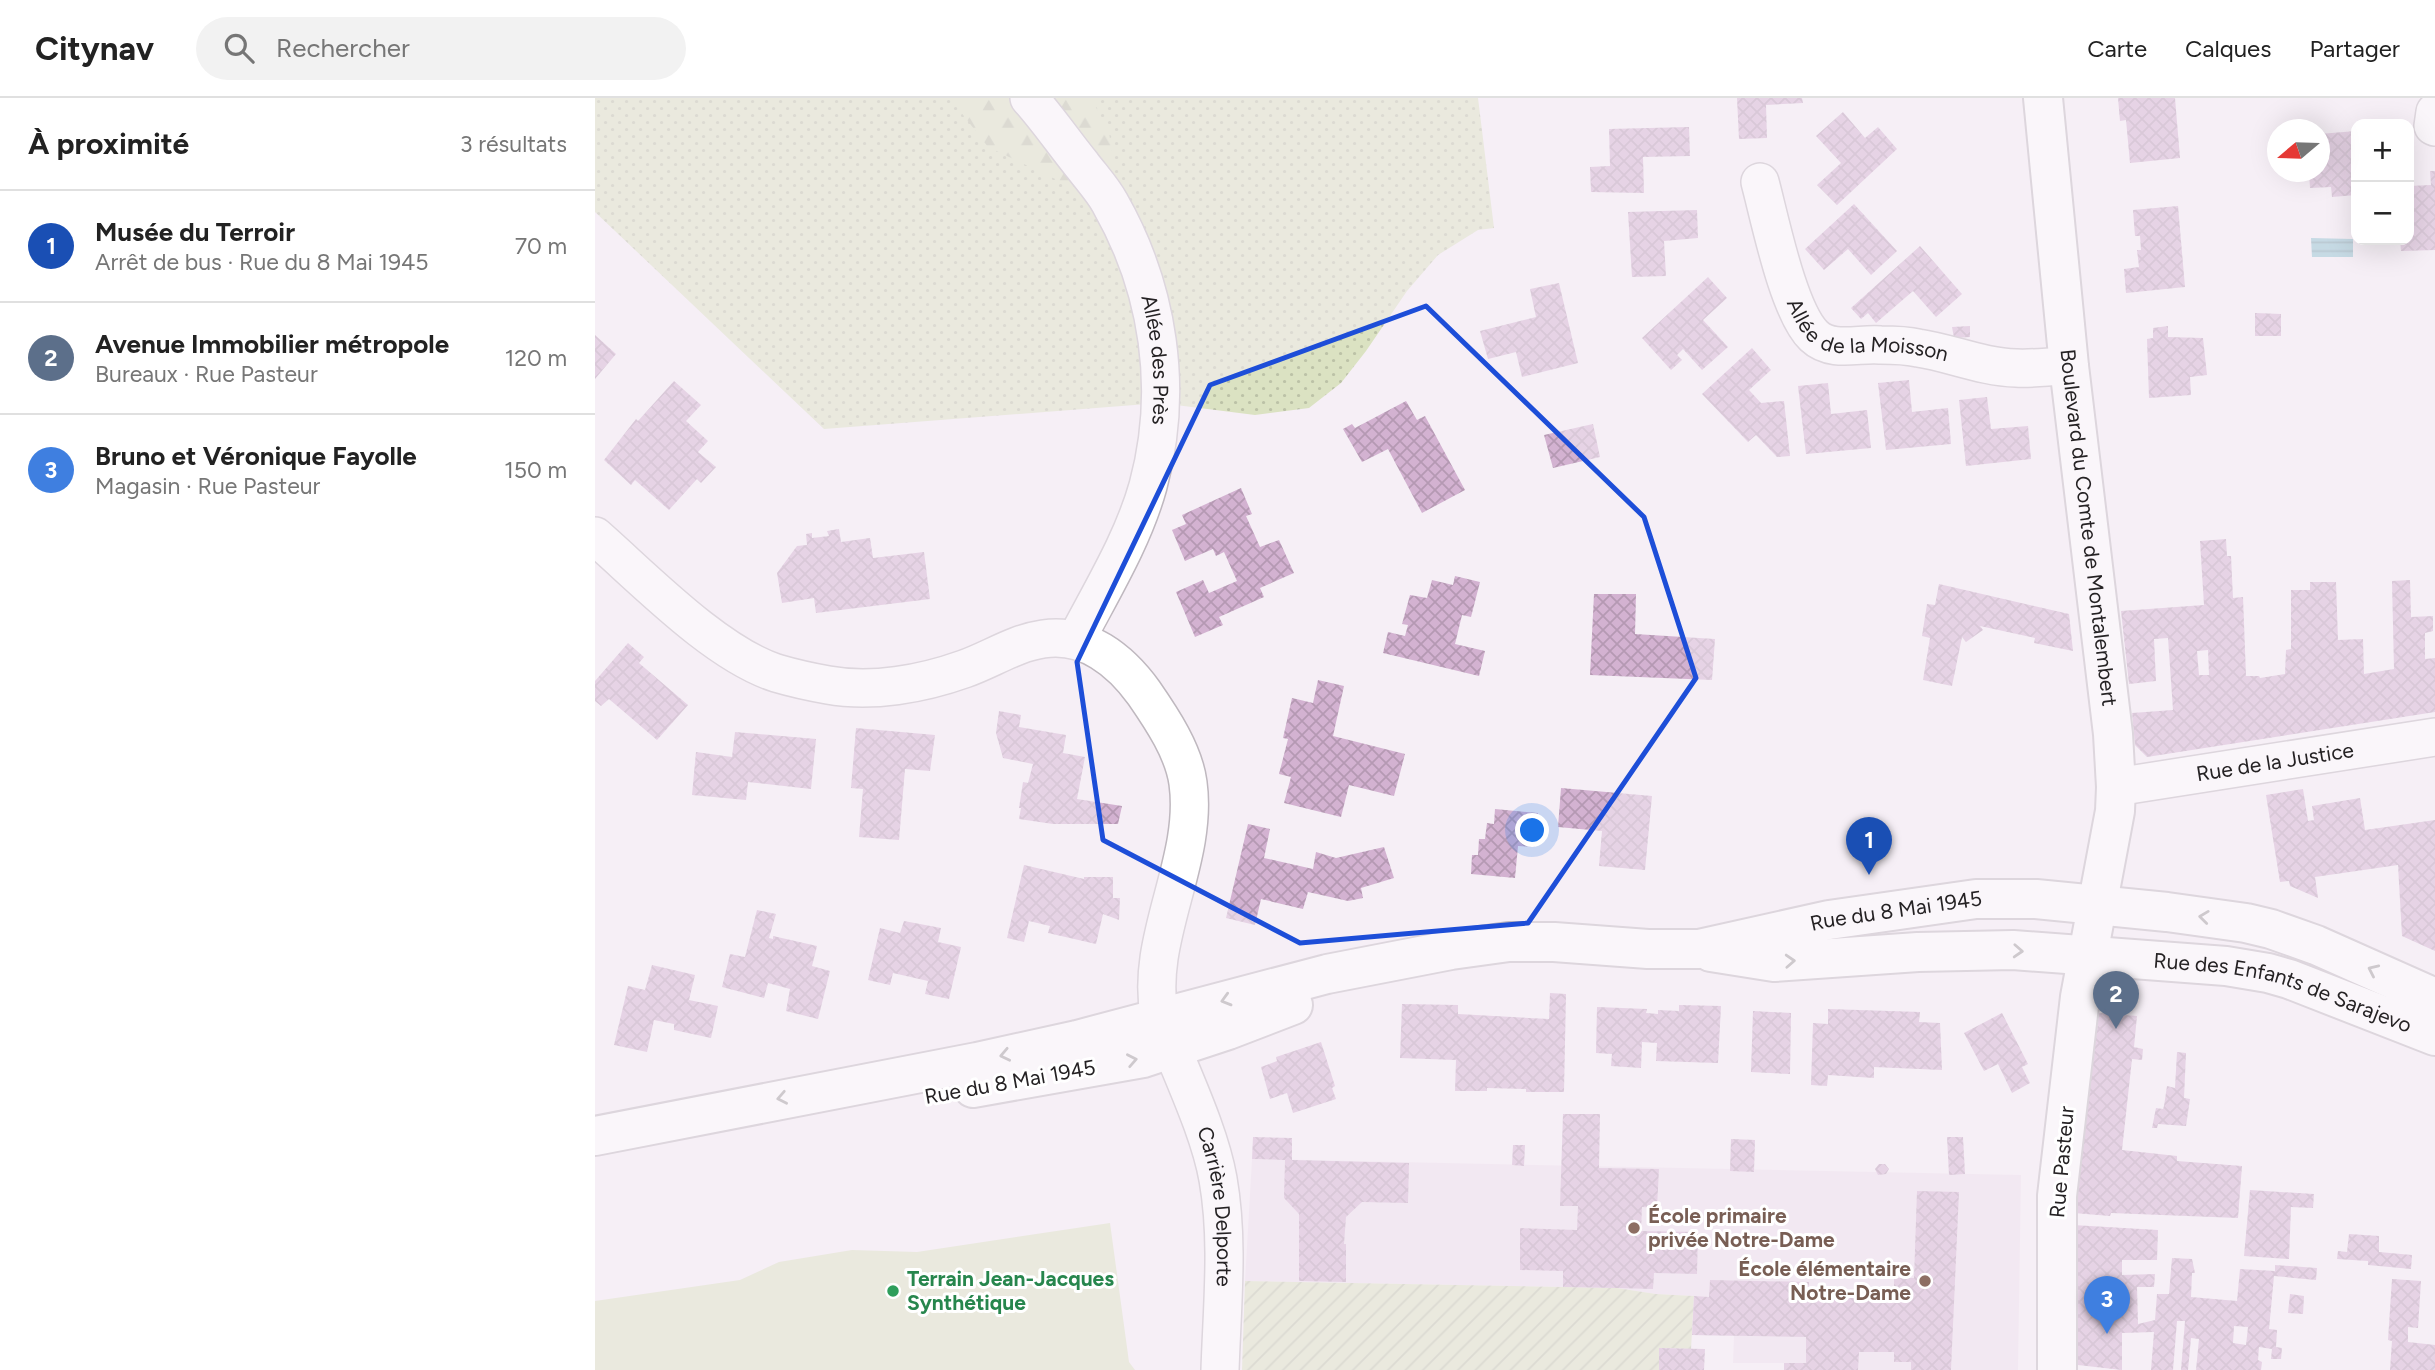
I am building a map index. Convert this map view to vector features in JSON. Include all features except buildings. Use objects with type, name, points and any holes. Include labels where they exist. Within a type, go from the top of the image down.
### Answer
[{"type":"main road","name":"Boulevard du Comte de Montalembert","points":[[2043,98],[2069,366],[2113,734],[2116,788],[2113,824],[2086,955]]},
{"type":"main road","name":"Rue du 8 Mai 1945","points":[[1699,949],[1829,920],[1976,899],[2018,898],[2096,905]]},
{"type":"main road","name":"Rue des Enfants de Sarajevo","points":[[2096,905],[2223,919],[2271,929],[2341,955],[2435,998]]},
{"type":"main road","name":"Rue du 8 Mai 1945","points":[[595,1160],[944,1093],[1117,1063],[1166,1034],[1327,974],[1451,950],[1509,943],[1554,942],[1648,949],[1699,949],[1774,962],[1960,951],[2013,950],[2086,955]]},
{"type":"main road","name":"Rue des Enfants de Sarajevo","points":[[2086,955],[2226,966],[2268,973],[2435,1036]]},
{"type":"main road","name":"Rue Pasteur","points":[[2057,1370],[2057,1196],[2075,1027],[2086,955]]},
{"type":"main road","name":"Rue du 8 Mai 1945","points":[[595,1136],[873,1080],[1166,1034]]},
{"type":"street","name":"Allée des Près","points":[[1029,98],[1110,202],[1139,263],[1154,314],[1162,379],[1156,451],[1147,488],[1126,542],[1076,640]]},
{"type":"street","points":[[2435,112],[2435,127]]},
{"type":"street","name":"Allée de la Moisson","points":[[1760,182],[1793,301],[1803,322],[1815,338],[1832,345],[1916,347],[1986,365],[2017,368],[2069,366]]},
{"type":"street","points":[[595,536],[697,625],[736,653],[775,672],[830,685],[873,687],[924,682],[1044,638],[1076,640],[1102,651],[1129,673],[1156,710],[1176,747],[1188,782],[1189,816],[1185,842],[1156,977],[1156,1001],[1166,1034]]},
{"type":"street","name":"Rue de la Justice","points":[[2116,788],[2435,737]]},
{"type":"street","name":"Carrière Delporte","points":[[1166,1034],[1208,1143],[1217,1176],[1223,1233],[1220,1370]]},
{"type":"highlighted area","points":[[1426,306],[1644,517],[1696,678],[1528,923],[1300,943],[1103,840],[1077,662],[1210,385]]},
{"type":"shaded area","name":"École primaire privée Notre-Dame","points":[[1252,1159],[2021,1175],[2018,1370],[1806,1370],[1806,1363],[1733,1363],[1734,1336],[1692,1335],[1694,1296],[1617,1288],[1245,1281]]},
{"type":"green space","points":[[595,98],[1478,98],[1494,228],[1478,230],[1438,255],[1407,291],[1341,383],[1309,408],[1255,415],[1160,403],[824,429],[595,212]]},
{"type":"green space","points":[[950,98],[1091,98],[1109,132],[1114,170],[1072,187],[988,147]]},
{"type":"green space","name":"Terrain Jean-Jacques Synthétique","points":[[1110,1223],[1129,1362],[1135,1370],[595,1370],[595,1301],[740,1280],[779,1262],[852,1250],[917,1252]]},
{"type":"green space","points":[[1245,1281],[1617,1288],[1694,1296],[1691,1349],[1659,1348],[1659,1370],[1242,1370]]},
{"type":"water","points":[[2311,238],[2351,239],[2353,257],[2312,257]]},
{"type":"place","name":"Musée du Terroir","points":[[1869,875]]},
{"type":"place","name":"Avenue Immobilier métropole","points":[[2116,1029]]},
{"type":"place","name":"École primaire privée Notre-Dame","points":[[1634,1228]]},
{"type":"place","name":"École élémentaire Notre-Dame","points":[[1925,1281]]},
{"type":"place","name":"Terrain Jean-Jacques Synthétique","points":[[893,1291]]},
{"type":"place","name":"Bruno et Véronique Fayolle","points":[[2107,1334]]}]
